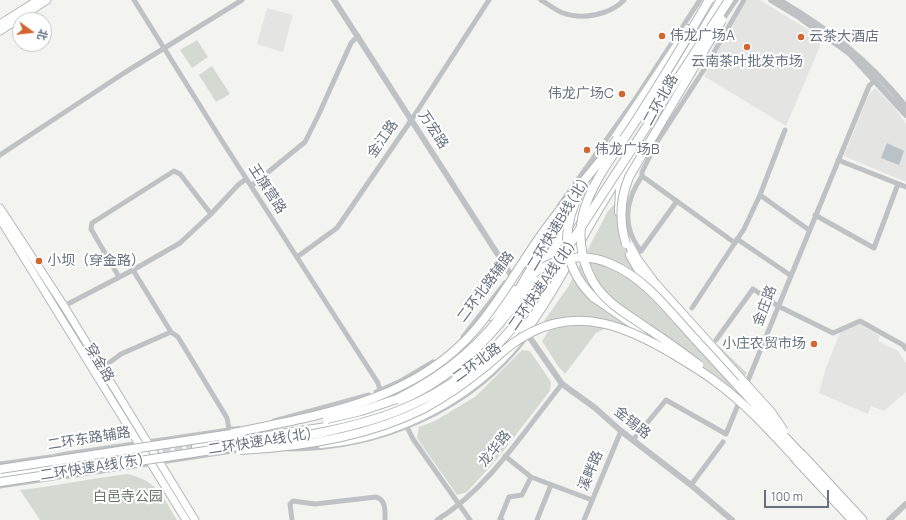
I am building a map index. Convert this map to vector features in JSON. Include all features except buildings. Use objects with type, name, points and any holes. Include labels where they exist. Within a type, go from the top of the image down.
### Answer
[{"type":"highway","points":[[798,457],[854,520]]},
{"type":"highway","points":[[798,457],[862,520]]},
{"type":"main road","points":[[0,24],[38,0]]},
{"type":"main road","points":[[0,31],[47,0]]},
{"type":"main road","name":"二环北路","points":[[275,434],[348,419],[396,404],[436,382],[460,365],[481,346],[510,312],[532,281],[715,0]]},
{"type":"main road","name":"二环北路","points":[[196,446],[344,424],[381,413],[437,390],[476,366],[503,344],[523,322],[551,284],[598,212],[643,132],[701,22],[721,0]]},
{"type":"main road","name":"二环快速A线(北)","points":[[184,456],[324,432],[374,421],[427,398],[454,382],[477,364],[510,332],[538,294],[729,0]]},
{"type":"main road","points":[[701,22],[734,0]]},
{"type":"main road","points":[[734,0],[635,164],[622,196],[622,224],[630,255],[644,280],[666,308],[798,457]]},
{"type":"main road","points":[[469,337],[497,302],[547,227],[599,162],[701,22],[707,1]]},
{"type":"main road","points":[[707,1],[651,97],[592,191],[582,219],[581,245],[589,273],[595,285],[607,299],[684,353],[752,412],[798,457]]},
{"type":"main road","name":"二环快速B线(北)","points":[[0,469],[231,431],[327,419],[378,406],[404,395],[430,381],[468,352],[490,330],[509,305],[565,209],[643,98],[707,1]]},
{"type":"main road","points":[[643,132],[626,168],[620,189],[618,209],[625,238],[637,259],[654,282],[774,416],[798,457]]},
{"type":"main road","points":[[599,162],[582,188],[569,219],[567,246],[576,275],[587,290],[605,306],[705,374],[752,412]]},
{"type":"main road","name":"穿金路","points":[[0,208],[64,306],[195,520]]},
{"type":"main road","points":[[184,456],[350,441],[393,428],[424,414],[452,398],[478,380],[500,361],[514,346],[533,320],[598,212]]},
{"type":"main road","name":"穿金路","points":[[0,219],[186,520]]},
{"type":"main road","points":[[231,431],[328,413],[373,400],[424,374],[469,337],[531,276],[547,264],[568,258],[591,258],[615,265],[636,280],[666,308]]},
{"type":"main road","points":[[280,447],[361,432],[412,414],[462,385],[523,336],[537,329],[558,323],[588,321],[622,328],[643,337],[705,374]]},
{"type":"main road","name":"二环快速A线(东)","points":[[0,482],[184,456]]},
{"type":"main road","points":[[0,474],[103,460]]},
{"type":"main road","points":[[0,477],[22,472]]},
{"type":"street","name":"王旗营路","points":[[134,0],[246,179],[378,383],[380,391]]},
{"type":"street","points":[[0,155],[124,73],[242,0]]},
{"type":"street","name":"万宏路","points":[[334,0],[511,275]]},
{"type":"street","name":"金江路","points":[[297,257],[337,228],[412,119],[489,0]]},
{"type":"street","points":[[541,0],[562,13],[576,16],[590,16],[604,12],[621,4],[624,0]]},
{"type":"street","points":[[643,132],[710,39],[734,0]]},
{"type":"street","points":[[677,201],[641,251],[633,241],[628,216],[631,197],[642,176],[642,172],[648,157],[705,68],[744,0]]},
{"type":"street","points":[[771,0],[800,17],[849,53],[906,107]]},
{"type":"street","points":[[779,0],[850,48],[906,115]]},
{"type":"street","points":[[784,0],[789,6]]},
{"type":"street","name":"二环北路辅路","points":[[231,431],[316,411],[380,391],[420,370],[452,348],[475,322],[511,275],[707,1]]},
{"type":"street","points":[[251,186],[305,142],[316,122],[351,43],[358,36]]},
{"type":"street","name":"金庄路","points":[[633,440],[666,400],[726,434],[838,160],[870,86],[876,79]]},
{"type":"street","points":[[692,308],[744,229],[760,195],[785,130]]},
{"type":"street","points":[[838,160],[906,187]]},
{"type":"street","points":[[119,277],[91,229],[92,223],[174,171],[180,174],[211,214]]},
{"type":"street","points":[[642,176],[736,241],[790,275]]},
{"type":"street","points":[[64,306],[133,270],[180,243],[211,214],[238,185],[246,179]]},
{"type":"street","points":[[815,215],[874,248],[898,184]]},
{"type":"street","points":[[760,195],[809,230]]},
{"type":"street","points":[[182,439],[175,440],[173,448],[177,456],[232,451],[335,447],[374,439],[408,427],[450,405],[483,382],[510,358],[528,335],[557,288],[598,212]]},
{"type":"street","points":[[133,270],[171,332],[178,337],[227,418],[231,431],[275,434]]},
{"type":"street","points":[[716,340],[753,289],[778,306],[833,332],[860,321],[903,345],[906,349]]},
{"type":"street","points":[[102,368],[121,354],[171,332]]},
{"type":"street","name":"金锡路","points":[[528,335],[562,384],[594,406],[621,431],[691,485],[732,520]]},
{"type":"street","name":"龙华路","points":[[437,520],[460,504],[478,488],[562,384]]},
{"type":"street","points":[[408,427],[412,439],[470,520]]},
{"type":"street","name":"溪畔路","points":[[584,520],[621,431]]},
{"type":"street","points":[[232,451],[275,434]]},
{"type":"street","name":"二环东路辅路","points":[[0,464],[138,443],[182,439]]},
{"type":"street","points":[[691,485],[723,442]]},
{"type":"street","points":[[112,447],[120,450],[124,458],[121,466],[115,469]]},
{"type":"street","points":[[22,472],[49,458],[63,455]]},
{"type":"street","points":[[0,486],[151,464],[184,456]]},
{"type":"street","points":[[505,456],[531,477],[592,500]]},
{"type":"street","points":[[22,472],[50,477],[66,476]]},
{"type":"street","points":[[502,520],[500,519],[508,498],[510,496],[522,495],[531,477]]},
{"type":"street","points":[[537,520],[551,485]]},
{"type":"street","points":[[292,520],[290,504],[294,501],[315,504],[376,497],[380,498],[384,504],[386,520]]},
{"type":"street","points":[[889,520],[906,504]]},
{"type":"shaded area","points":[[747,0],[760,0],[823,39],[786,126],[704,76]]},
{"type":"shaded area","points":[[267,8],[293,15],[283,52],[257,44]]},
{"type":"shaded area","points":[[875,88],[894,107],[906,124],[906,182],[844,156],[868,96]]},
{"type":"shaded area","points":[[887,143],[904,151],[899,165],[881,158]]},
{"type":"shaded area","points":[[858,323],[880,336],[878,341],[898,351],[906,363],[906,392],[884,411],[871,406],[868,414],[819,393],[825,370],[841,330]]},
{"type":"green space","points":[[197,40],[208,57],[192,68],[180,50]]},
{"type":"green space","points":[[212,66],[230,94],[216,102],[199,75]]},
{"type":"green space","points":[[620,198],[625,227],[637,260],[655,285],[747,373],[729,393],[632,335],[608,327],[596,333],[565,374],[542,341],[551,327],[544,321],[568,287],[608,211]]},
{"type":"green space","points":[[522,350],[530,351],[551,382],[550,391],[497,459],[467,492],[457,495],[417,438],[419,427],[435,421],[476,396]]},
{"type":"green space","name":"白邑寺公园","points":[[128,474],[138,477],[153,485],[163,497],[177,520],[40,520],[20,490],[101,478]]},
{"type":"tunnel","points":[[103,458],[196,444]]},
{"type":"place","name":"伟龙广场A","points":[[662,36]]},
{"type":"place","name":"云茶大酒店","points":[[801,37]]},
{"type":"place","name":"云南茶叶批发市场","points":[[747,47]]},
{"type":"place","name":"伟龙广场C","points":[[622,94]]},
{"type":"place","name":"伟龙广场B","points":[[587,150]]},
{"type":"place","name":"小坝（穿金路）","points":[[39,261]]},
{"type":"place","name":"小庄农贸市场","points":[[814,344]]}]
